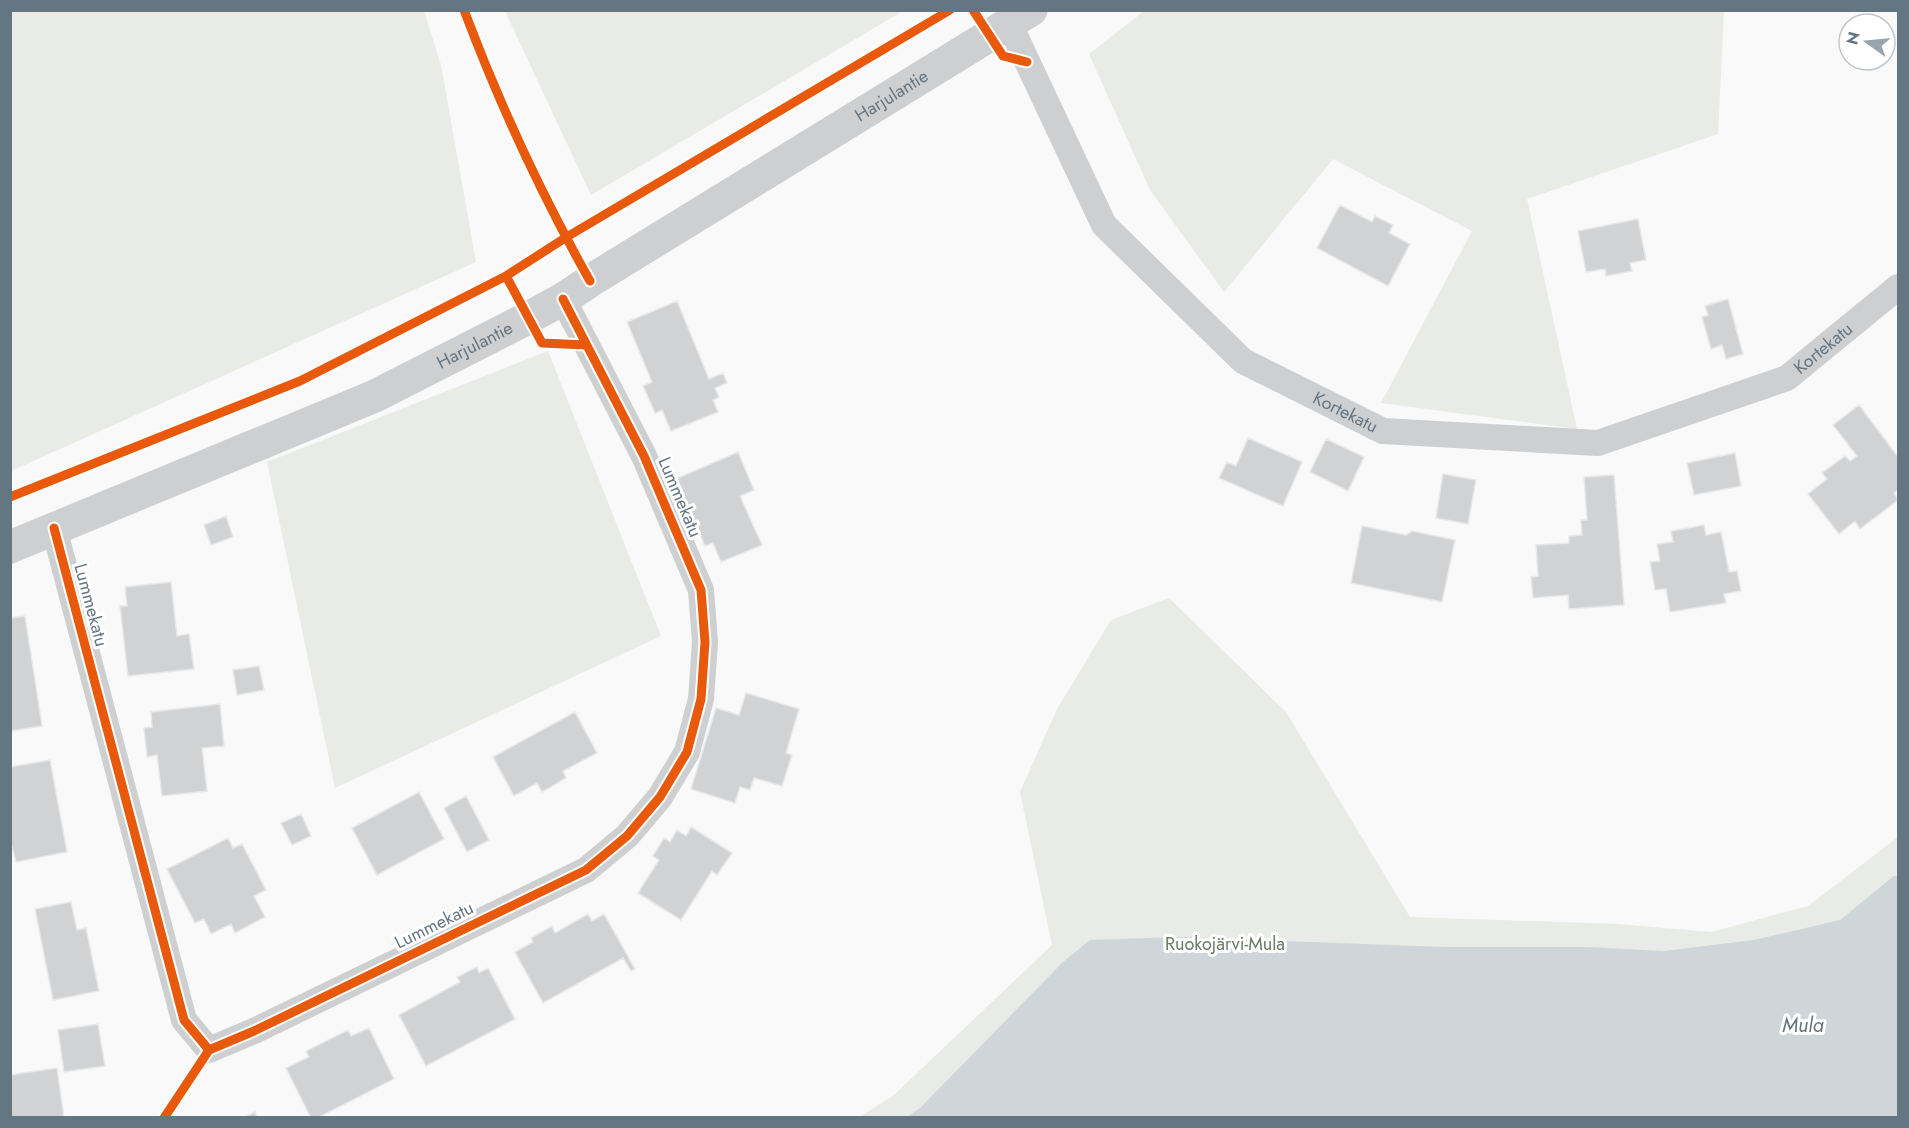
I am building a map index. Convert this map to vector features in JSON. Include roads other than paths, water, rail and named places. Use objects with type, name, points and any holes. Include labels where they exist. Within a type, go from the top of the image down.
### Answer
[{"type":"street","name":"Kortekatu","points":[[1020,18],[1104,225],[1243,361],[1383,431],[1598,443],[1787,378],[1899,287]]},
{"type":"street","name":"Harjulantie","points":[[10,547],[375,396],[563,299],[1020,18]]},
{"type":"street","name":"Lummekatu","points":[[54,528],[178,1000],[184,1020],[209,1050],[254,1031],[586,870],[627,836],[660,797],[687,752],[702,699],[705,642],[701,590],[644,456],[563,299]]},
{"type":"water","name":"Mula","points":[[1894,876],[1898,876],[1898,1117],[907,1117],[920,1108],[1063,962],[1090,940],[1177,937],[1444,947],[1587,947],[1664,951],[1754,940],[1840,920]]},
{"type":"park label","name":"Ruokojärvi-Mula","points":[[1225,944]]}]
